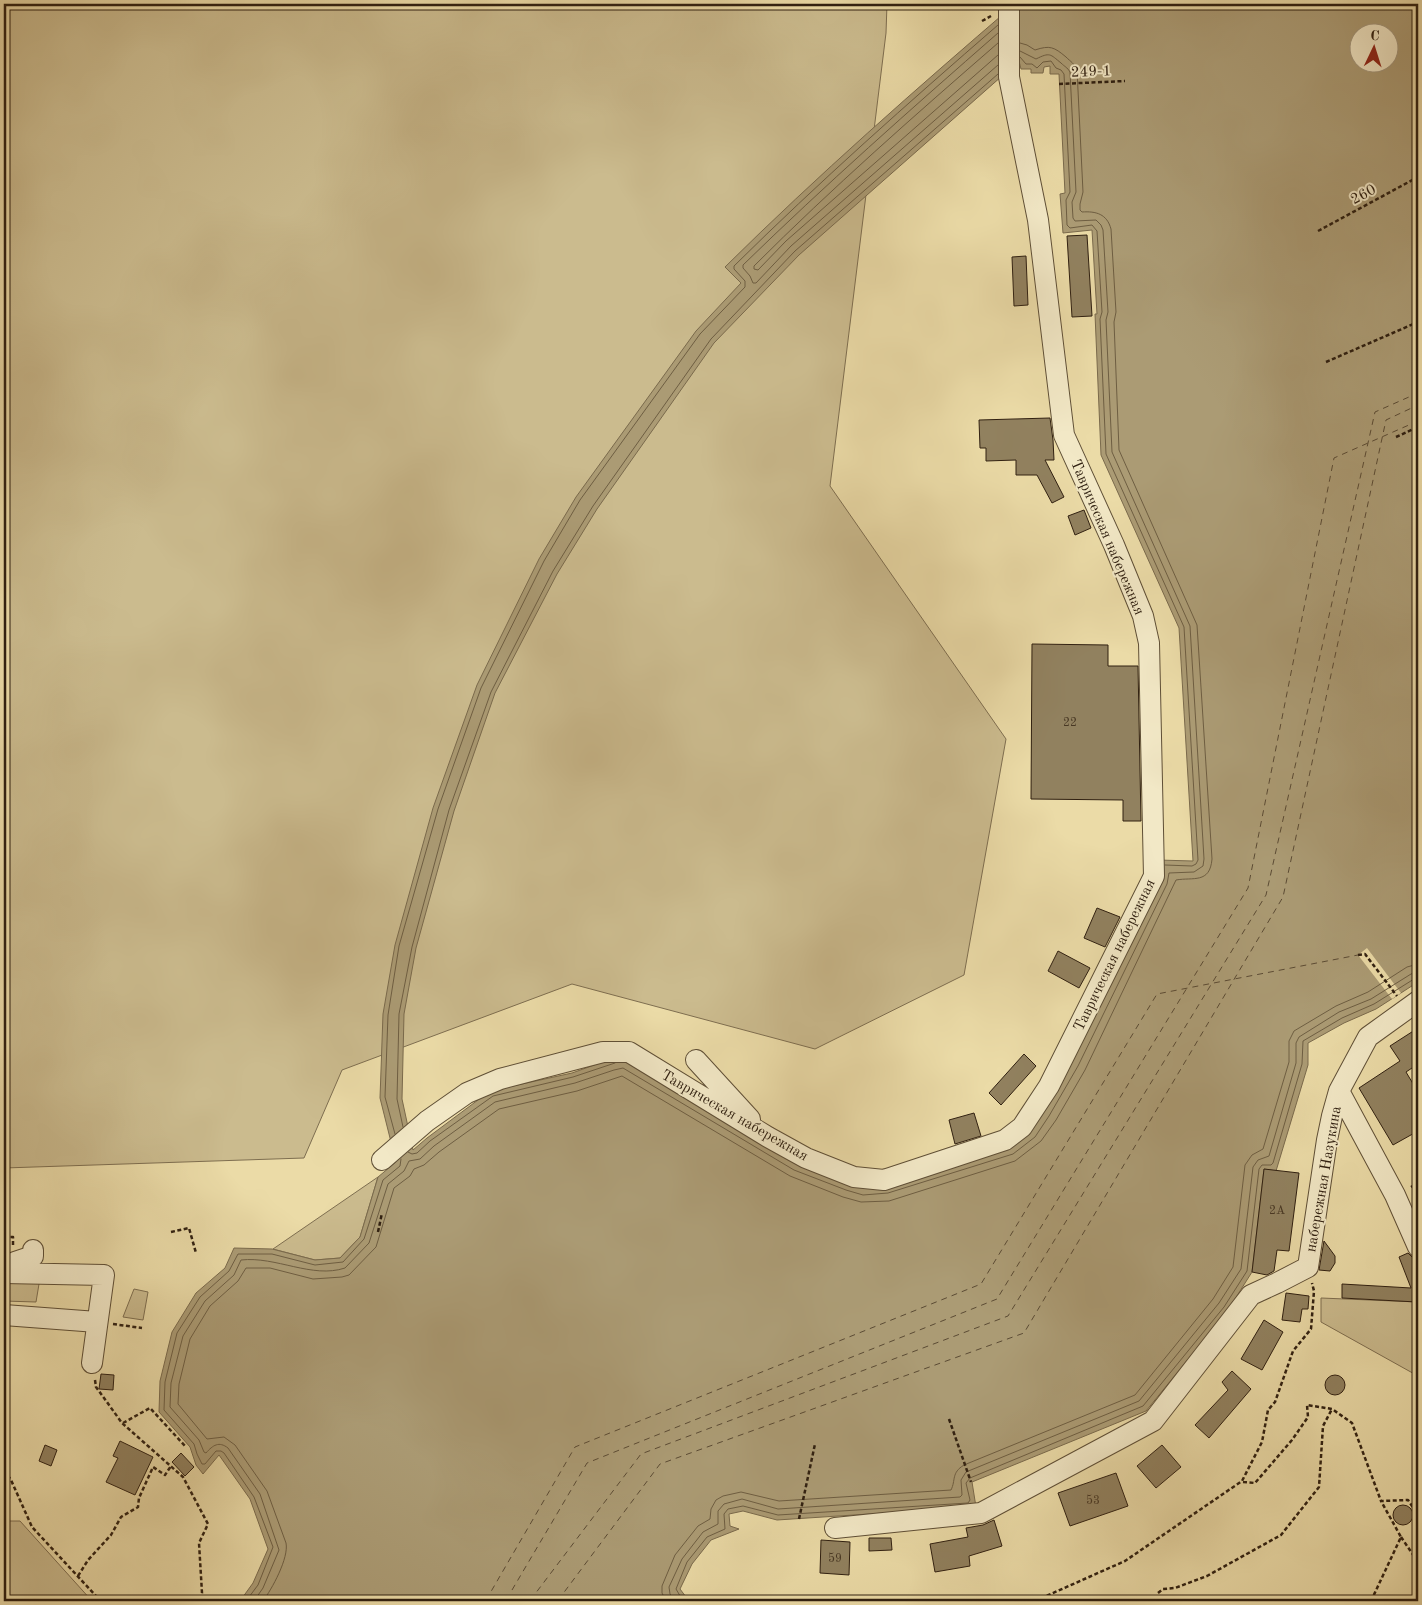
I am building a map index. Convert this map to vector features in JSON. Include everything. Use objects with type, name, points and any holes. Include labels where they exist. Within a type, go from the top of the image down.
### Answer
[{"type":"street","name":"Таврическая набережная","points":[[382,1160],[427,1122],[467,1093],[500,1079],[602,1052],[629,1052],[768,1138],[806,1158],[854,1177],[884,1180],[1005,1140],[1022,1127],[1049,1086],[1154,876],[1149,643],[1143,616],[1114,545],[1064,435],[1038,220],[1009,76],[1009,5]]},
{"type":"street","name":"набережная Назукина","points":[[835,1528],[981,1513],[1154,1421],[1251,1295],[1308,1267],[1327,1140],[1339,1091],[1368,1037],[1412,1005]]},
{"type":"street","points":[[696,1060],[768,1138]]},
{"type":"street","points":[[1339,1091],[1395,1194],[1418,1247]]},
{"type":"street","points":[[33,1250],[33,1256],[14,1262],[8,1273],[104,1275],[92,1364]]},
{"type":"street","points":[[4,1315],[97,1322]]},
{"type":"path","name":"249-1","points":[[1059,84],[1125,82]]},
{"type":"path","name":"260","points":[[1318,231],[1418,178]]},
{"type":"path","points":[[1326,362],[1418,322]]},
{"type":"path","points":[[1396,437],[1418,427]]},
{"type":"path","points":[[1358,955],[1365,954],[1412,1005]]},
{"type":"path","points":[[378,1232],[382,1213]]},
{"type":"path","points":[[171,1232],[189,1228],[196,1253]]},
{"type":"path","points":[[1035,1601],[1125,1561],[1242,1481],[1262,1442],[1268,1410],[1274,1402],[1293,1351],[1311,1328],[1314,1291],[1308,1267]]},
{"type":"path","points":[[97,1322],[142,1328]]},
{"type":"path","points":[[92,1364],[96,1387],[122,1423],[183,1477],[208,1524],[199,1544],[202,1593],[200,1601]]},
{"type":"path","points":[[1242,1481],[1254,1483],[1292,1440],[1308,1417],[1307,1405],[1332,1409],[1352,1423],[1381,1501],[1418,1562]]},
{"type":"path","points":[[122,1423],[150,1408],[186,1447]]},
{"type":"path","points":[[1158,1592],[1207,1576],[1281,1535],[1319,1488],[1323,1426],[1332,1409]]},
{"type":"path","points":[[949,1420],[971,1482]]},
{"type":"path","points":[[799,1519],[815,1444]]},
{"type":"path","points":[[78,1576],[88,1560],[111,1535],[121,1517],[138,1507],[139,1498],[153,1467],[165,1475],[171,1466]]},
{"type":"path","points":[[4,1470],[11,1480],[32,1527],[98,1597],[98,1601]]},
{"type":"path","points":[[1381,1501],[1408,1500],[1418,1515]]},
{"type":"path","points":[[1371,1601],[1402,1537]]},
{"type":"path","points":[[800,1601],[805,1598],[848,1601]]},
{"type":"shaded area","points":[[4,4],[887,4],[886,33],[830,486],[1006,739],[964,975],[815,1049],[572,984],[342,1070],[304,1158],[4,1168]]},
{"type":"shaded area","points":[[378,1177],[360,1237],[340,1258],[315,1260],[273,1249]]},
{"type":"shaded area","points":[[4,1277],[40,1278],[36,1302],[4,1301]]},
{"type":"shaded area","points":[[134,1289],[148,1292],[143,1320],[123,1317]]},
{"type":"shaded area","points":[[1321,1298],[1418,1302],[1418,1376],[1321,1322]]},
{"type":"shaded area","points":[[4,1521],[20,1521],[92,1601],[4,1601]]},
{"type":"water","points":[[1015,4],[1418,4],[1418,982],[1376,1009],[1344,1023],[1308,1043],[1308,1065],[1276,1171],[1264,1169],[1252,1272],[1228,1310],[1146,1411],[972,1482],[976,1507],[777,1520],[743,1511],[729,1514],[730,1526],[739,1529],[711,1540],[692,1564],[680,1589],[689,1601],[240,1601],[253,1583],[268,1549],[250,1499],[219,1455],[203,1474],[196,1465],[190,1447],[159,1412],[160,1381],[172,1332],[196,1293],[225,1268],[234,1248],[272,1249],[315,1260],[340,1258],[360,1237],[378,1177],[396,1162],[380,1098],[383,1014],[395,945],[433,808],[477,685],[539,559],[576,497],[696,331],[741,283],[725,267],[904,100]],"holes":[[[1019,61],[1021,69],[1031,69],[1031,73],[1043,73],[1044,67],[1050,66],[1050,74],[1059,74],[1065,193],[1060,194],[1063,233],[1092,230],[1097,314],[1095,314],[1101,455],[1179,628],[1193,861],[1158,860],[1009,1144],[850,1180],[627,1056],[611,1059],[572,1073],[490,1091],[413,1150],[402,1099],[404,1014],[416,948],[454,811],[495,693],[557,574],[597,509],[714,343],[799,255]]]},
{"type":"pier","points":[[1367,948],[1401,993],[1392,999],[1358,955]]},
{"type":"building","points":[[1087,235],[1092,316],[1072,317],[1067,236]]},
{"type":"building","points":[[1026,256],[1028,305],[1014,306],[1012,257]]},
{"type":"building","points":[[1050,418],[1054,460],[1045,460],[1064,497],[1052,503],[1037,475],[1016,475],[1016,460],[986,461],[986,448],[980,448],[979,420]]},
{"type":"building","points":[[1084,510],[1091,528],[1075,535],[1068,516]]},
{"type":"building","points":[[1032,644],[1108,645],[1108,666],[1138,666],[1141,821],[1123,821],[1123,800],[1031,799]]},
{"type":"building","points":[[1097,908],[1120,917],[1105,947],[1084,938]]},
{"type":"building","points":[[1058,951],[1090,968],[1079,988],[1048,971]]},
{"type":"building","points":[[1418,1028],[1418,1064],[1406,1072],[1418,1092],[1418,1131],[1393,1145],[1359,1088],[1400,1061],[1390,1046]]},
{"type":"building","points":[[1024,1054],[1036,1066],[1001,1105],[989,1093]]},
{"type":"building","points":[[974,1113],[981,1136],[955,1144],[949,1120]]},
{"type":"building","points":[[1264,1169],[1299,1173],[1289,1251],[1277,1250],[1274,1271],[1267,1275],[1252,1272]]},
{"type":"building","points":[[1324,1241],[1335,1256],[1335,1263],[1330,1271],[1319,1270]]},
{"type":"building","points":[[1408,1253],[1413,1258],[1418,1269],[1418,1304],[1417,1302],[1342,1298],[1342,1284],[1411,1288],[1399,1257]]},
{"type":"building","points":[[1286,1293],[1309,1296],[1308,1309],[1302,1309],[1300,1322],[1282,1320]]},
{"type":"building","points":[[1264,1320],[1283,1332],[1262,1370],[1241,1359]]},
{"type":"building","points":[[1232,1371],[1251,1389],[1209,1438],[1195,1425],[1228,1390],[1222,1382]]},
{"type":"building","points":[[101,1374],[114,1375],[113,1390],[99,1389]]},
{"type":"building","points":[[1335,1375],[1342,1378],[1345,1385],[1342,1392],[1335,1395],[1328,1392],[1325,1385],[1328,1378]]},
{"type":"building","points":[[120,1441],[153,1457],[135,1495],[106,1482],[118,1458],[113,1456]]},
{"type":"building","points":[[45,1445],[57,1450],[51,1466],[39,1461]]},
{"type":"building","points":[[1162,1445],[1181,1467],[1156,1488],[1137,1466]]},
{"type":"building","points":[[181,1453],[194,1467],[185,1476],[172,1462]]},
{"type":"building","points":[[1116,1473],[1128,1506],[1070,1526],[1058,1493]]},
{"type":"building","points":[[1403,1505],[1410,1508],[1413,1515],[1410,1522],[1403,1525],[1396,1522],[1393,1515],[1396,1508]]},
{"type":"building","points":[[994,1520],[1002,1546],[969,1556],[970,1566],[935,1572],[930,1544],[968,1537],[966,1528],[983,1525]]},
{"type":"building","points":[[869,1538],[891,1538],[892,1550],[869,1551]]},
{"type":"building","points":[[821,1540],[850,1542],[849,1575],[820,1573]]},
{"type":"ferry route","points":[[538,1601],[535,1594],[641,1454],[1008,1316],[1266,895],[1375,412],[1418,393]]},
{"type":"ferry route","points":[[565,1601],[562,1595],[660,1464],[1024,1333],[1283,897],[1386,420],[1418,405]]},
{"type":"ferry route","points":[[513,1601],[512,1590],[587,1463],[997,1299],[1248,888],[1334,458],[1418,421]]},
{"type":"ferry route","points":[[490,1601],[489,1595],[575,1447],[981,1284],[1157,994],[1358,955]]}]
